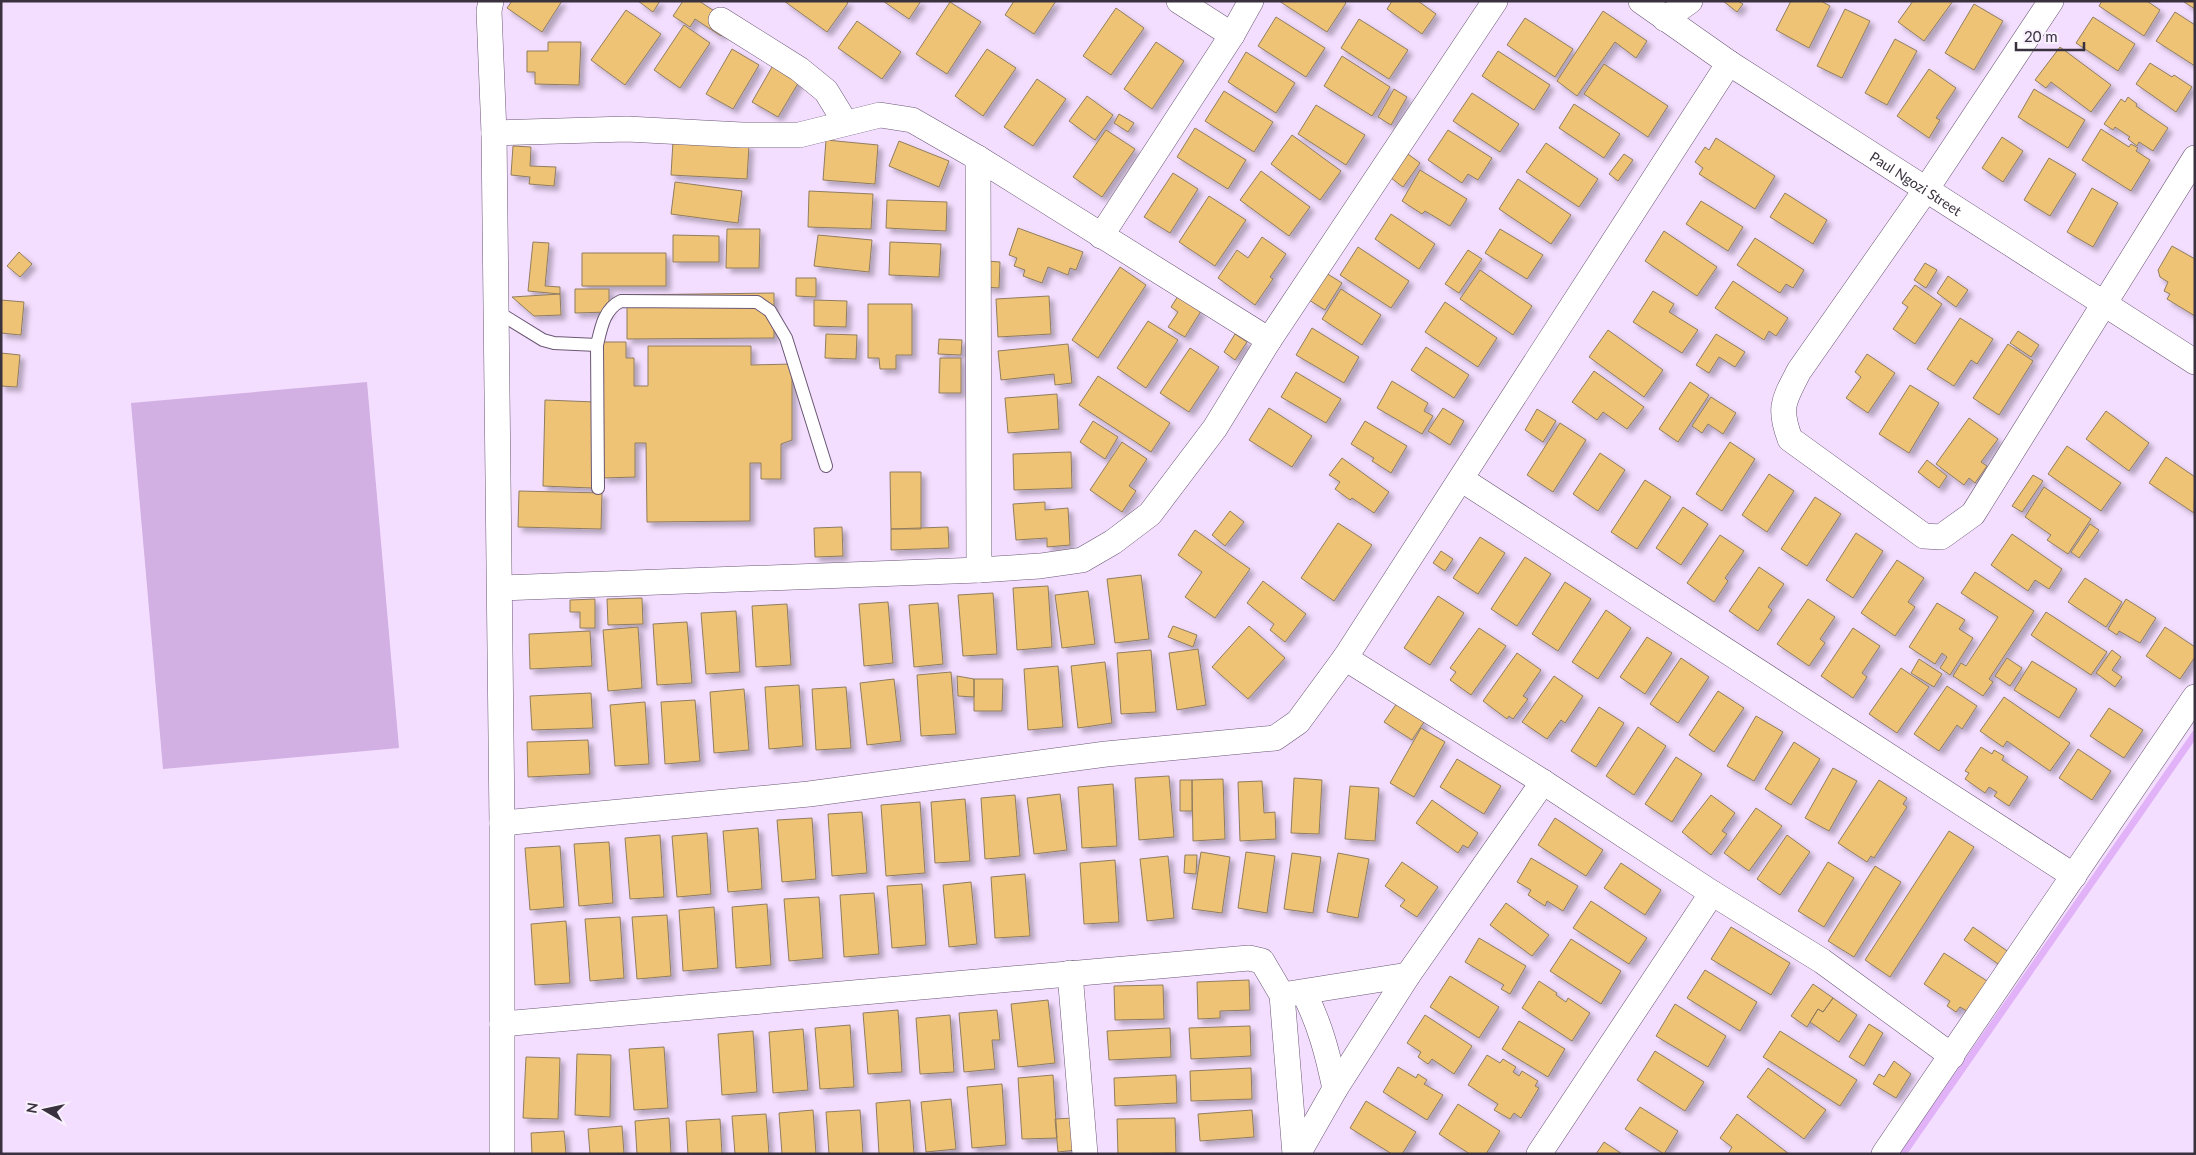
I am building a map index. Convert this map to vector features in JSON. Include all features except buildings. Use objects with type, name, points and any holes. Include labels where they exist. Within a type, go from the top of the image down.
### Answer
[{"type":"street","points":[[491,1],[489,11],[494,133],[500,588],[502,1154]]},
{"type":"street","points":[[1178,1],[1232,35]]},
{"type":"street","points":[[1101,236],[1232,35],[1251,1]]},
{"type":"street","points":[[500,588],[979,570],[1040,566],[1082,560],[1113,542],[1150,514],[1215,428],[1268,340],[1495,1]]},
{"type":"street","name":"Paul Ngozi Street","points":[[1641,1],[1729,64],[2195,362]]},
{"type":"street","points":[[1665,19],[1690,1]]},
{"type":"street","points":[[2042,5],[1925,191],[1799,371],[1786,397],[1783,418],[1790,439],[1924,536],[1942,537],[1973,514],[2195,158]]},
{"type":"street","points":[[721,20],[806,75],[826,91],[845,122]]},
{"type":"street","points":[[502,823],[809,794],[1106,754],[1275,738],[1298,722],[1345,658],[1729,64]]},
{"type":"street","points":[[494,133],[627,129],[742,135],[800,135],[880,114],[912,120],[978,158],[1268,340]]},
{"type":"street","points":[[978,158],[979,570]]},
{"type":"street","points":[[1461,479],[2074,876]]},
{"type":"street","points":[[1345,658],[1543,782],[1712,893],[1822,961],[1952,1056]]},
{"type":"street","points":[[1884,1154],[2195,697]]},
{"type":"street","points":[[1297,1154],[1335,1089],[1408,975],[1543,782]]},
{"type":"street","points":[[1538,1154],[1712,893]]},
{"type":"street","points":[[502,1024],[1249,958],[1262,961],[1315,1014],[1323,1038],[1335,1089]]},
{"type":"street","points":[[1070,973],[1085,1154]]},
{"type":"street","points":[[1293,994],[1408,975]]},
{"type":"street","points":[[1293,994],[1297,1154]]},
{"type":"lane","points":[[598,488],[597,345],[602,323],[613,304],[621,301],[758,302],[770,311],[786,338],[826,466]]},
{"type":"lane","points":[[496,311],[543,340],[554,343],[597,345]]},
{"type":"shaded area","points":[[367,382],[399,748],[163,769],[131,403]]},
{"type":"waterway","points":[[1903,1154],[2195,734]]}]
